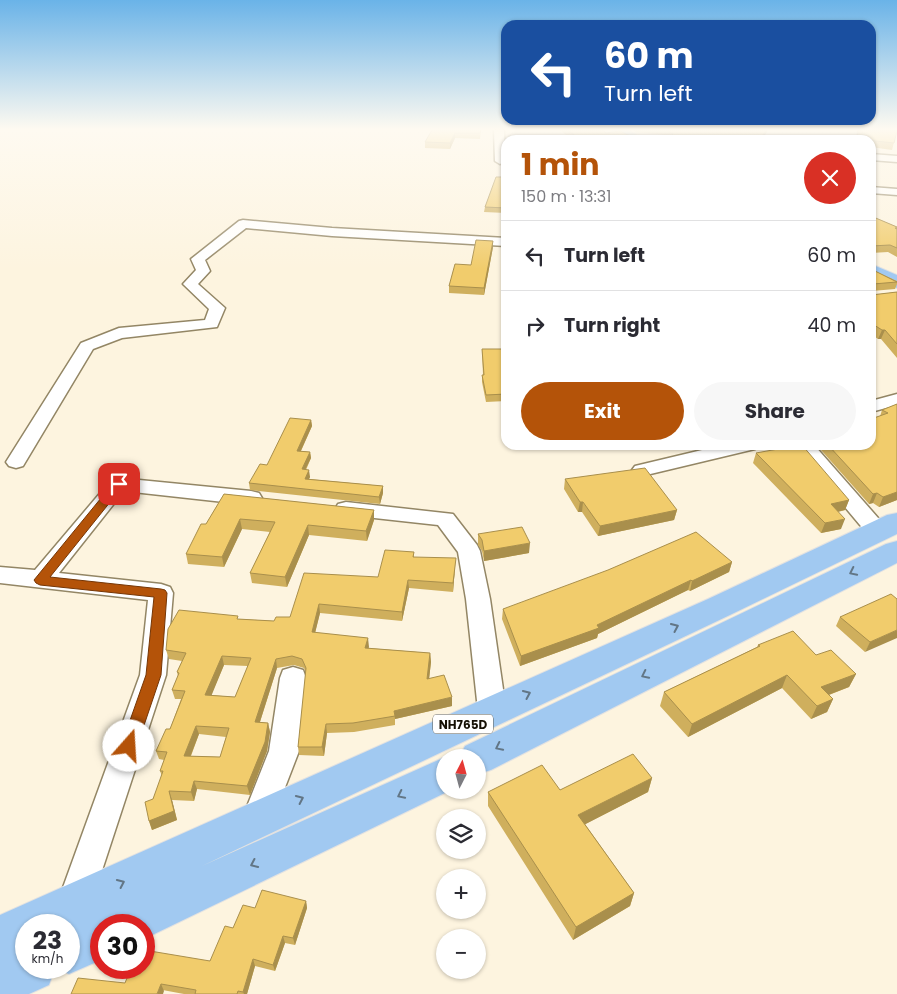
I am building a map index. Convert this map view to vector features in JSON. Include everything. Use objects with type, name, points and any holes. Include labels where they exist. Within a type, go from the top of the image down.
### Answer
[{"type":"highway","points":[[876,260],[897,270]]},
{"type":"highway","points":[[876,274],[894,291]]},
{"type":"highway","name":"NH765D","points":[[134,914],[160,887],[258,819],[719,607],[891,535]]},
{"type":"highway","name":"NH765D","points":[[486,754],[891,535]]},
{"type":"highway","name":"NH765D","points":[[80,933],[88,920],[160,887],[436,778]]},
{"type":"highway","name":"NH765D","points":[[0,938],[15,932]]},
{"type":"highway","points":[[0,983],[15,976]]},
{"type":"street","points":[[876,190],[897,192]]},
{"type":"street","points":[[6,464],[87,346],[118,334],[211,324],[217,308],[190,284],[203,271],[198,259],[243,224],[332,232],[501,242]]},
{"type":"street","points":[[876,405],[897,398]]},
{"type":"street","points":[[642,470],[727,450]]},
{"type":"street","points":[[808,450],[891,535]]},
{"type":"street","points":[[40,580],[119,484],[271,500]]},
{"type":"street","points":[[328,507],[445,519],[469,551],[478,600],[492,710]]},
{"type":"street","points":[[0,575],[161,593],[153,675],[88,920]]},
{"type":"street","points":[[258,819],[284,750],[293,678]]},
{"type":"building","points":[[496,177],[501,177],[501,208],[485,207]]},
{"type":"building","points":[[876,218],[897,227],[895,228],[897,229],[897,248],[890,245],[876,246]]},
{"type":"building","points":[[476,240],[493,241],[484,288],[449,286],[455,264],[471,265]]},
{"type":"building","points":[[876,272],[897,282],[876,284]]},
{"type":"building","points":[[897,292],[897,344],[885,330],[876,326],[876,294]]},
{"type":"building","points":[[482,349],[501,349],[501,394],[486,395],[482,375],[484,375]]},
{"type":"building","points":[[897,404],[897,492],[883,497],[877,493],[873,494],[833,450],[876,450],[876,417],[888,413],[882,410]]},
{"type":"building","points":[[290,418],[311,420],[297,451],[310,452],[302,469],[309,470],[305,479],[383,486],[379,497],[249,483],[260,464],[267,465]]},
{"type":"building","points":[[773,450],[806,450],[849,500],[831,504],[845,519],[825,523],[756,453]]},
{"type":"building","points":[[645,468],[677,510],[600,526],[583,502],[580,502],[565,479]]},
{"type":"building","points":[[224,494],[374,510],[366,531],[308,525],[285,577],[250,573],[275,522],[240,519],[222,557],[186,554],[201,524],[206,524]]},
{"type":"building","points":[[522,527],[530,543],[484,551],[482,540],[478,534]]},
{"type":"building","points":[[696,532],[732,562],[597,625],[599,628],[521,656],[503,609],[608,570]]},
{"type":"building","points":[[385,550],[414,552],[413,557],[456,558],[453,583],[408,580],[402,612],[319,604],[312,632],[368,638],[365,648],[430,653],[427,679],[444,675],[452,697],[394,711],[395,716],[353,723],[326,724],[322,747],[298,747],[306,668],[302,659],[292,656],[276,659],[255,722],[268,723],[265,742],[247,786],[194,781],[191,792],[169,791],[174,811],[149,821],[145,802],[153,799],[163,771],[160,771],[167,752],[156,751],[166,729],[170,729],[185,691],[172,690],[179,673],[177,672],[186,653],[166,650],[168,629],[179,610],[238,616],[237,619],[274,621],[276,617],[290,617],[304,573],[378,577]],"holes":[[[222,656],[251,658],[235,697],[205,695]],[[196,726],[229,728],[220,757],[184,756]]]},
{"type":"building","points":[[891,594],[897,599],[897,630],[870,642],[840,617]]},
{"type":"building","points":[[793,631],[816,655],[831,650],[856,674],[821,687],[833,699],[817,706],[787,675],[692,724],[664,692],[760,646],[758,645]]},
{"type":"building","points":[[633,754],[652,778],[578,815],[634,893],[576,927],[488,792],[542,765],[560,790]]},
{"type":"building","points":[[262,890],[306,901],[293,938],[283,936],[273,965],[253,959],[243,992],[238,991],[237,994],[195,994],[196,990],[161,984],[157,994],[71,994],[78,979],[80,978],[125,983],[127,979],[155,979],[155,952],[210,961],[225,926],[233,928],[243,905],[255,908]]},
{"type":"route","points":[[119,484],[40,580],[161,593],[153,675],[129,746]]}]
